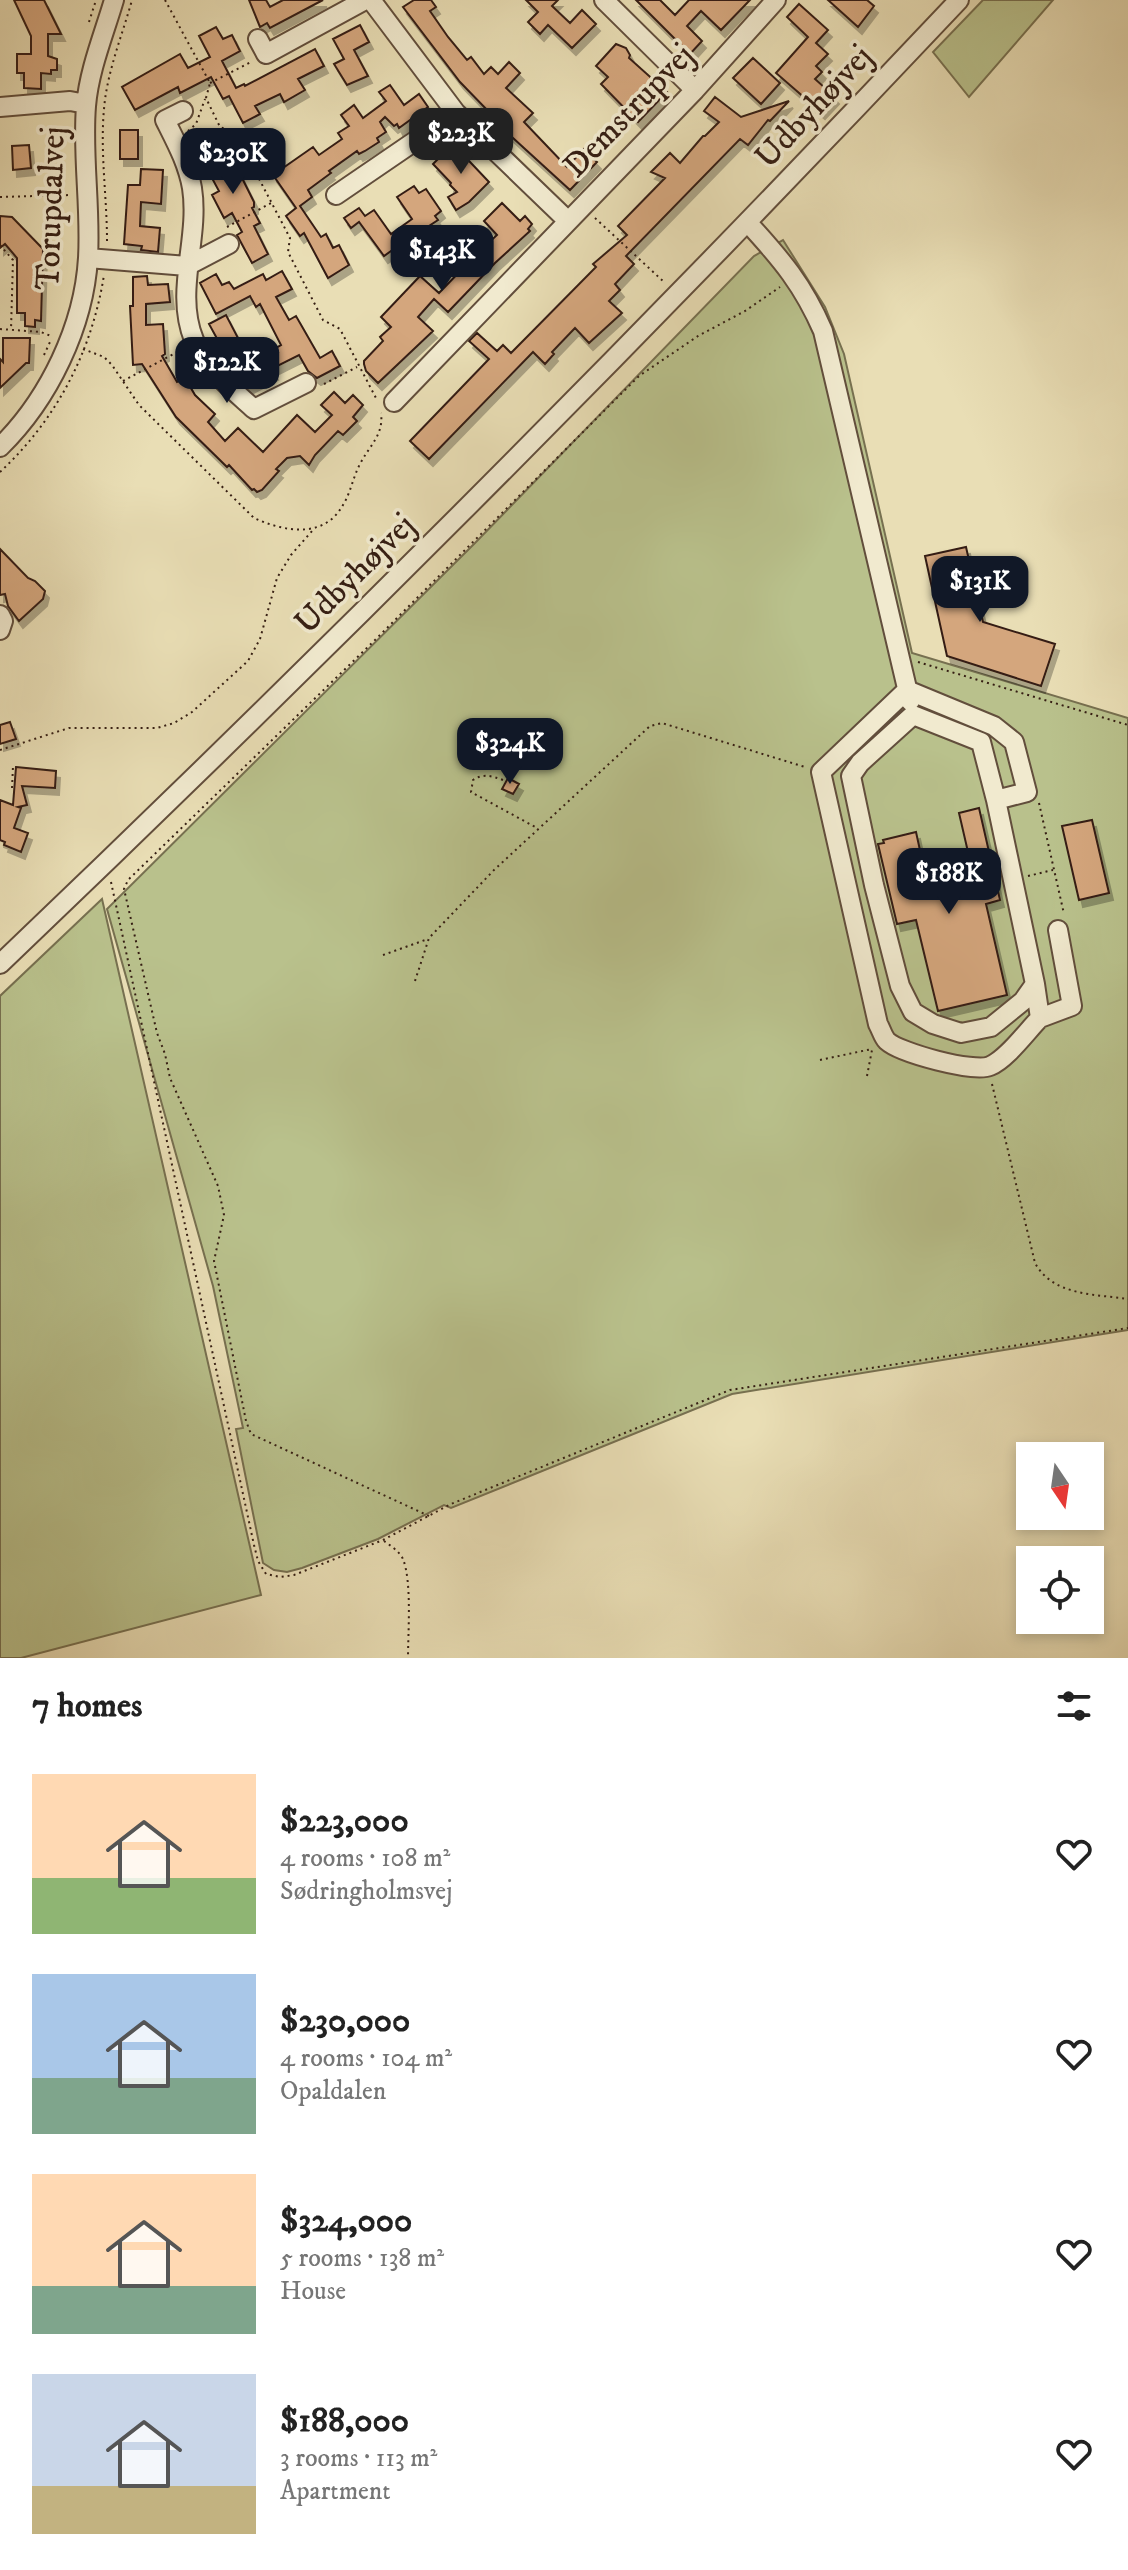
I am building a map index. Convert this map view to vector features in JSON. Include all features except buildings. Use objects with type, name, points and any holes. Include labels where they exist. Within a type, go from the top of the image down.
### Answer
[{"type":"street","name":"Torupdalvej","points":[[0,447],[33,408],[60,340],[80,306],[88,258],[86,104],[92,71],[114,0]]},
{"type":"street","points":[[262,46],[368,0],[456,113],[568,221]]},
{"type":"street","points":[[604,0],[695,90]]},
{"type":"street","name":"Demstrupvej","points":[[394,402],[695,90],[776,0]]},
{"type":"street","name":"Udbyhøjvej","points":[[0,964],[397,578],[678,295],[959,0]]},
{"type":"street","points":[[0,96],[0,107],[70,101],[86,104]]},
{"type":"street","points":[[183,111],[165,120],[186,164],[192,189],[187,313],[195,342],[210,367],[254,409],[306,383]]},
{"type":"street","points":[[336,195],[456,113]]},
{"type":"street","points":[[748,223],[794,277],[810,301],[823,331],[913,715]]},
{"type":"street","points":[[88,258],[187,266],[229,244]]},
{"type":"street","points":[[0,615],[3,621],[0,630]]},
{"type":"street","points":[[907,690],[821,772],[878,1024],[880,1045],[938,1060],[988,1067],[1000,1059],[1040,1018],[1072,1006],[1058,930]]},
{"type":"street","points":[[907,690],[994,726],[1014,742],[1027,792],[996,800]]},
{"type":"street","points":[[913,715],[981,742],[996,800],[1040,1018]]},
{"type":"street","points":[[913,715],[860,763],[851,776],[900,986],[913,1012],[933,1024],[961,1033],[991,1027],[1023,1001],[1035,984]]},
{"type":"street","points":[[1030,961],[1063,953]]},
{"type":"path","points":[[88,25],[96,0]]},
{"type":"path","points":[[165,0],[210,83]]},
{"type":"path","points":[[0,750],[69,728],[157,728],[192,712],[248,661],[260,639],[277,578],[291,555],[313,530],[336,516],[345,503],[360,464],[382,427],[380,405],[340,329],[323,320],[288,252],[290,238],[272,202],[235,133],[220,127],[206,98],[210,83],[262,46]]},
{"type":"path","points":[[0,197],[68,195],[87,191]]},
{"type":"path","points":[[229,244],[225,228],[272,202]]},
{"type":"path","points":[[582,207],[678,295]]},
{"type":"path","points":[[0,245],[13,260],[11,330]]},
{"type":"path","points":[[429,1516],[251,1434],[214,1261],[224,1215],[218,1186],[170,1078],[124,889],[128,880],[374,641],[639,376],[794,277]]},
{"type":"path","points":[[0,329],[41,332],[104,357],[139,405],[254,518],[276,528],[313,530]]},
{"type":"path","points":[[41,363],[60,340]]},
{"type":"path","points":[[122,381],[195,342]]},
{"type":"path","points":[[306,383],[312,390],[358,366]]},
{"type":"path","points":[[900,657],[1128,725]]},
{"type":"path","points":[[415,981],[429,938],[494,870],[657,723],[821,772]]},
{"type":"path","points":[[12,788],[13,766]]},
{"type":"path","points":[[503,780],[479,776],[473,780],[471,792],[539,828]]},
{"type":"path","points":[[1027,792],[1038,801],[1064,913],[1058,930]]},
{"type":"path","points":[[98,870],[111,882],[258,1561],[266,1574],[280,1577],[294,1575],[383,1540],[451,1504],[730,1390],[1128,1328]]},
{"type":"path","points":[[1012,880],[1054,870]]},
{"type":"path","points":[[383,955],[429,938]]},
{"type":"path","points":[[820,1060],[880,1045]]},
{"type":"path","points":[[867,1076],[880,1045]]},
{"type":"path","points":[[988,1067],[1035,1263],[1042,1276],[1065,1289],[1128,1299]]},
{"type":"path","points":[[383,1540],[398,1551],[403,1560],[407,1580],[408,1658]]},
{"type":"green space","points":[[983,0],[1053,0],[969,97],[933,52]]},
{"type":"green space","points":[[783,240],[825,307],[844,354],[912,653],[1128,718],[1128,1330],[732,1394],[451,1508],[444,1505],[378,1539],[302,1568],[287,1572],[274,1570],[263,1563],[236,1429],[243,1428],[213,1286],[107,909],[475,543],[754,256]]},
{"type":"green space","points":[[102,899],[261,1595],[21,1658],[0,1658],[0,996]]}]
